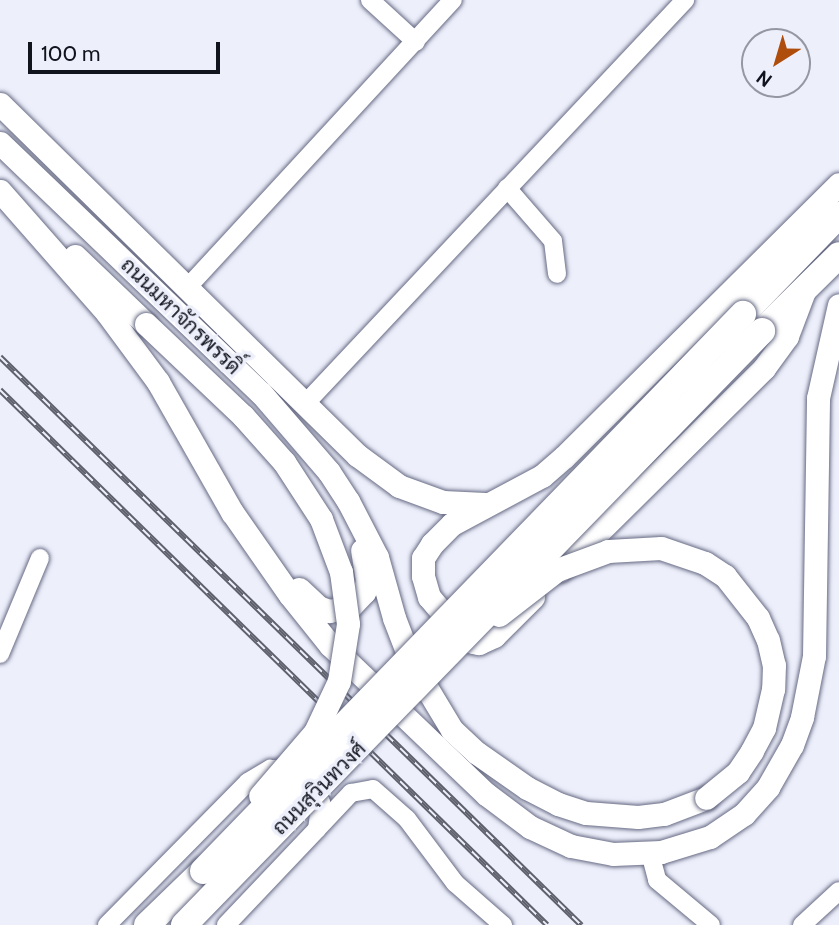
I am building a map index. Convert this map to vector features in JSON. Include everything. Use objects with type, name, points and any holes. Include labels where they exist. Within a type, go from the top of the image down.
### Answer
[{"type":"highway","points":[[147,925],[753,322],[839,215]]},
{"type":"highway","points":[[753,322],[804,291],[839,255]]},
{"type":"highway","name":"ถนนสุวินทวงศ์","points":[[184,925],[453,652],[753,322]]},
{"type":"main road","points":[[0,104],[357,455],[399,486],[443,502],[485,504]]},
{"type":"main road","name":"ถนนมหาจักรพรรดิ์","points":[[0,143],[261,393],[306,443],[348,501]]},
{"type":"main road","points":[[0,184],[260,433],[298,480],[333,548],[347,598],[346,650],[330,705],[315,732],[218,846],[203,871]]},
{"type":"main road","points":[[804,291],[787,336],[764,368],[504,627],[478,643],[462,636],[429,597],[423,576],[423,558],[441,533],[485,504],[542,476],[564,457],[839,184]]},
{"type":"main road","points":[[0,191],[107,313],[158,382],[232,512],[290,595],[330,645],[486,794],[530,827],[571,846],[613,854],[650,853],[710,837],[744,814],[768,787],[792,745],[802,717],[814,656],[818,398],[839,304]]},
{"type":"main road","points":[[232,512],[309,601],[318,607],[339,611],[358,601],[367,581],[366,563],[348,501]]},
{"type":"main road","points":[[348,501],[377,556],[394,618],[411,662],[452,730],[477,754],[527,788],[558,804],[586,813],[638,817],[664,814],[706,798],[738,772],[764,728],[771,700],[774,665],[758,618],[725,576],[705,564],[661,548],[635,547],[584,558],[557,570],[453,652]]},
{"type":"street","points":[[370,0],[416,42]]},
{"type":"street","points":[[187,288],[453,0]]},
{"type":"street","points":[[305,404],[685,0]]},
{"type":"street","points":[[508,188],[553,241],[557,274]]},
{"type":"street","points":[[0,654],[40,558]]},
{"type":"street","points":[[107,925],[258,774],[283,768],[307,778],[321,802],[317,829]]},
{"type":"street","points":[[226,925],[351,793],[373,789],[407,819],[455,883],[503,925]]},
{"type":"street","points":[[650,853],[657,880],[711,925]]},
{"type":"street","points":[[802,925],[839,891]]},
{"type":"railway","points":[[0,357],[581,925]]},
{"type":"railway","points":[[0,390],[547,925]]}]
